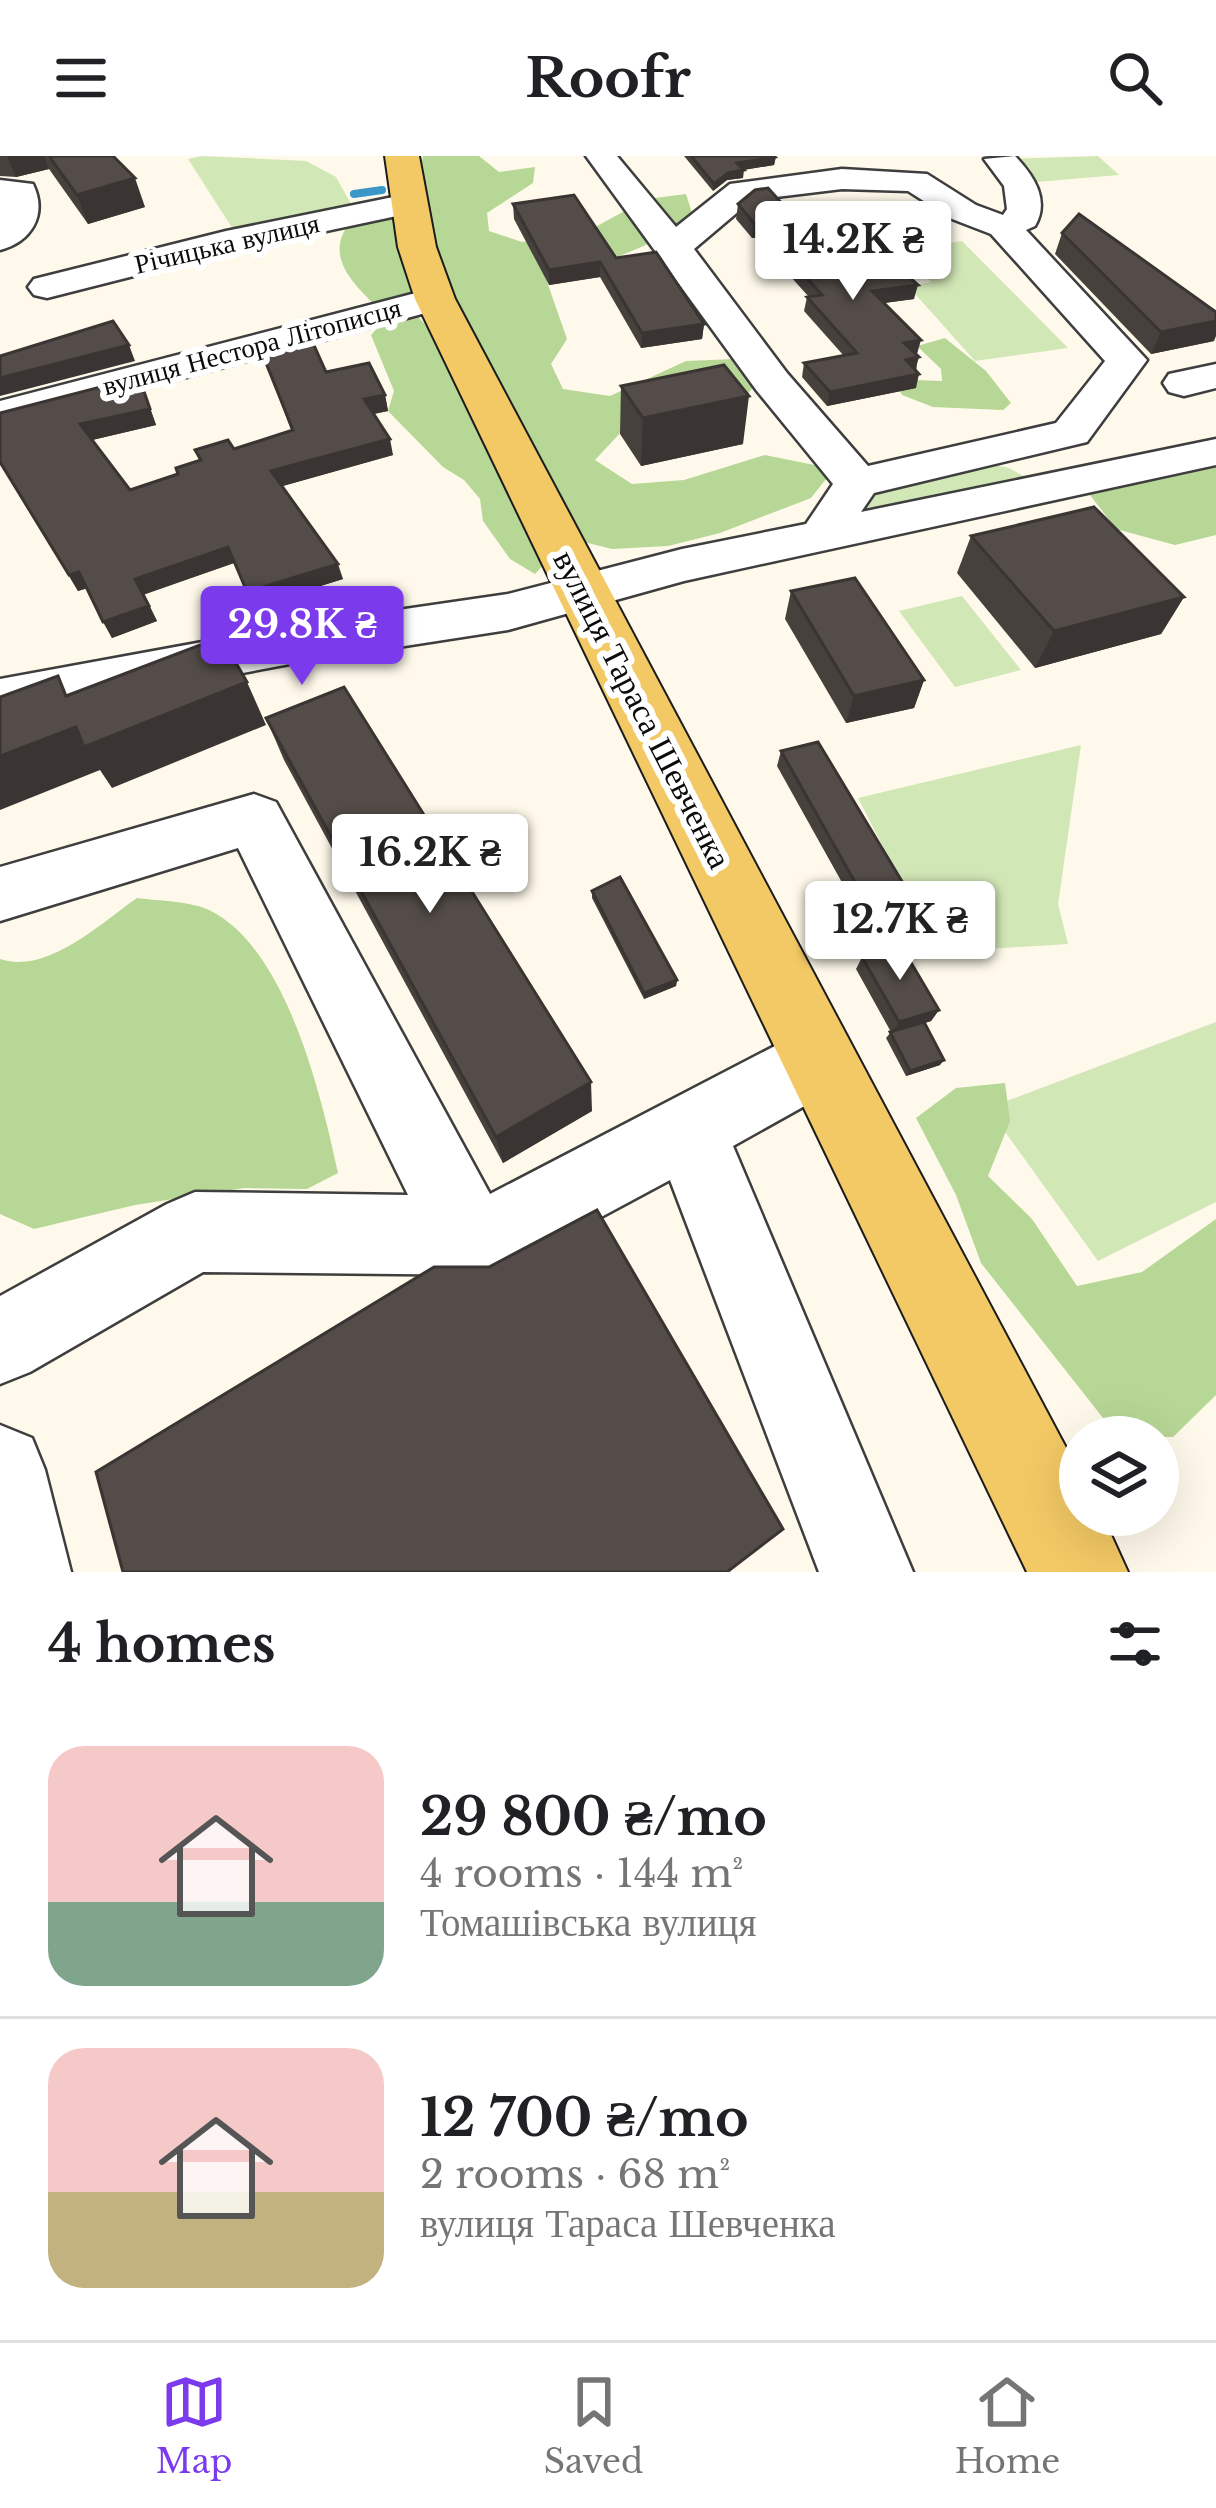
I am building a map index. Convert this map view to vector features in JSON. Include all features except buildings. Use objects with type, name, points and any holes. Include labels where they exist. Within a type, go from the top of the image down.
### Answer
[{"type":"main road","name":"вулиця Тараса Шевченка","points":[[402,156],[408,204],[435,299],[1079,1572]]},
{"type":"street","points":[[601,157],[674,247],[772,382],[857,483]]},
{"type":"street","points":[[1000,159],[1021,179],[1026,195],[1013,223]]},
{"type":"street","points":[[674,247],[742,191],[842,179],[915,181],[964,212],[1013,223],[1127,360],[1071,433],[857,483],[822,536]]},
{"type":"street","points":[[0,190],[21,191],[17,230],[0,239]]},
{"type":"street","name":"Річицька вулиця","points":[[47,287],[226,242],[408,204]]},
{"type":"street","name":"вулиця Нестора Літописця","points":[[0,414],[435,299]]},
{"type":"street","points":[[992,452],[1056,487]]},
{"type":"street","points":[[0,699],[295,644],[508,612],[583,591],[747,571],[822,536],[1216,452]]},
{"type":"street","points":[[0,894],[254,819],[470,1236]]},
{"type":"street","points":[[0,1342],[195,1232],[493,1235],[819,1060]]},
{"type":"street","points":[[688,1131],[866,1572]]},
{"type":"street","points":[[0,1470],[24,1572]]},
{"type":"green space","points":[[423,156],[479,156],[499,172],[535,167],[533,183],[487,213],[489,231],[522,242],[597,226],[647,199],[686,194],[692,213],[659,238],[604,261],[545,276],[567,339],[551,364],[563,389],[610,396],[686,361],[735,359],[758,382],[737,406],[623,430],[595,460],[632,484],[684,480],[765,455],[834,469],[811,498],[720,533],[668,546],[612,549],[560,536],[494,403],[447,291],[422,192]]},
{"type":"green space","points":[[1098,156],[1119,175],[1036,182],[1011,159]]},
{"type":"green space","points":[[188,159],[306,161],[336,177],[355,211],[236,234]]},
{"type":"green space","points":[[393,214],[414,260],[413,292],[376,306],[350,277],[340,245],[351,221]]},
{"type":"green space","points":[[916,239],[924,246],[962,241],[1068,348],[975,361],[908,286],[931,282],[899,242]]},
{"type":"green space","points":[[417,316],[467,397],[473,423],[501,447],[552,556],[535,574],[510,559],[483,521],[480,499],[464,480],[443,467],[388,411],[394,391],[371,335],[385,320]]},
{"type":"green space","points":[[945,338],[986,371],[1011,403],[1003,410],[933,407],[902,395],[898,388],[913,380],[942,381],[941,369],[917,346]]},
{"type":"green space","points":[[979,462],[1009,468],[1027,478],[869,516],[863,505],[866,495]]},
{"type":"green space","points":[[1216,465],[1216,535],[1175,545],[1116,529],[1090,495]]},
{"type":"green space","points":[[962,596],[1021,670],[955,687],[899,611]]},
{"type":"green space","points":[[1081,745],[1058,904],[1068,944],[937,952],[858,798]]},
{"type":"green space","points":[[137,898],[211,911],[238,930],[261,957],[297,1027],[338,1173],[307,1189],[245,1188],[135,1205],[34,1229],[0,1214],[0,959],[18,962],[55,953]]},
{"type":"green space","points":[[1216,1022],[1216,1202],[1098,1261],[988,1108]]},
{"type":"green space","points":[[1005,1083],[1010,1121],[988,1176],[1032,1219],[1077,1286],[1142,1272],[1216,1219],[1216,1395],[1179,1431],[1179,1416],[1101,1416],[981,1263],[956,1195],[916,1118],[956,1088]]},
{"type":"waterway","points":[[354,194],[382,190]]}]
